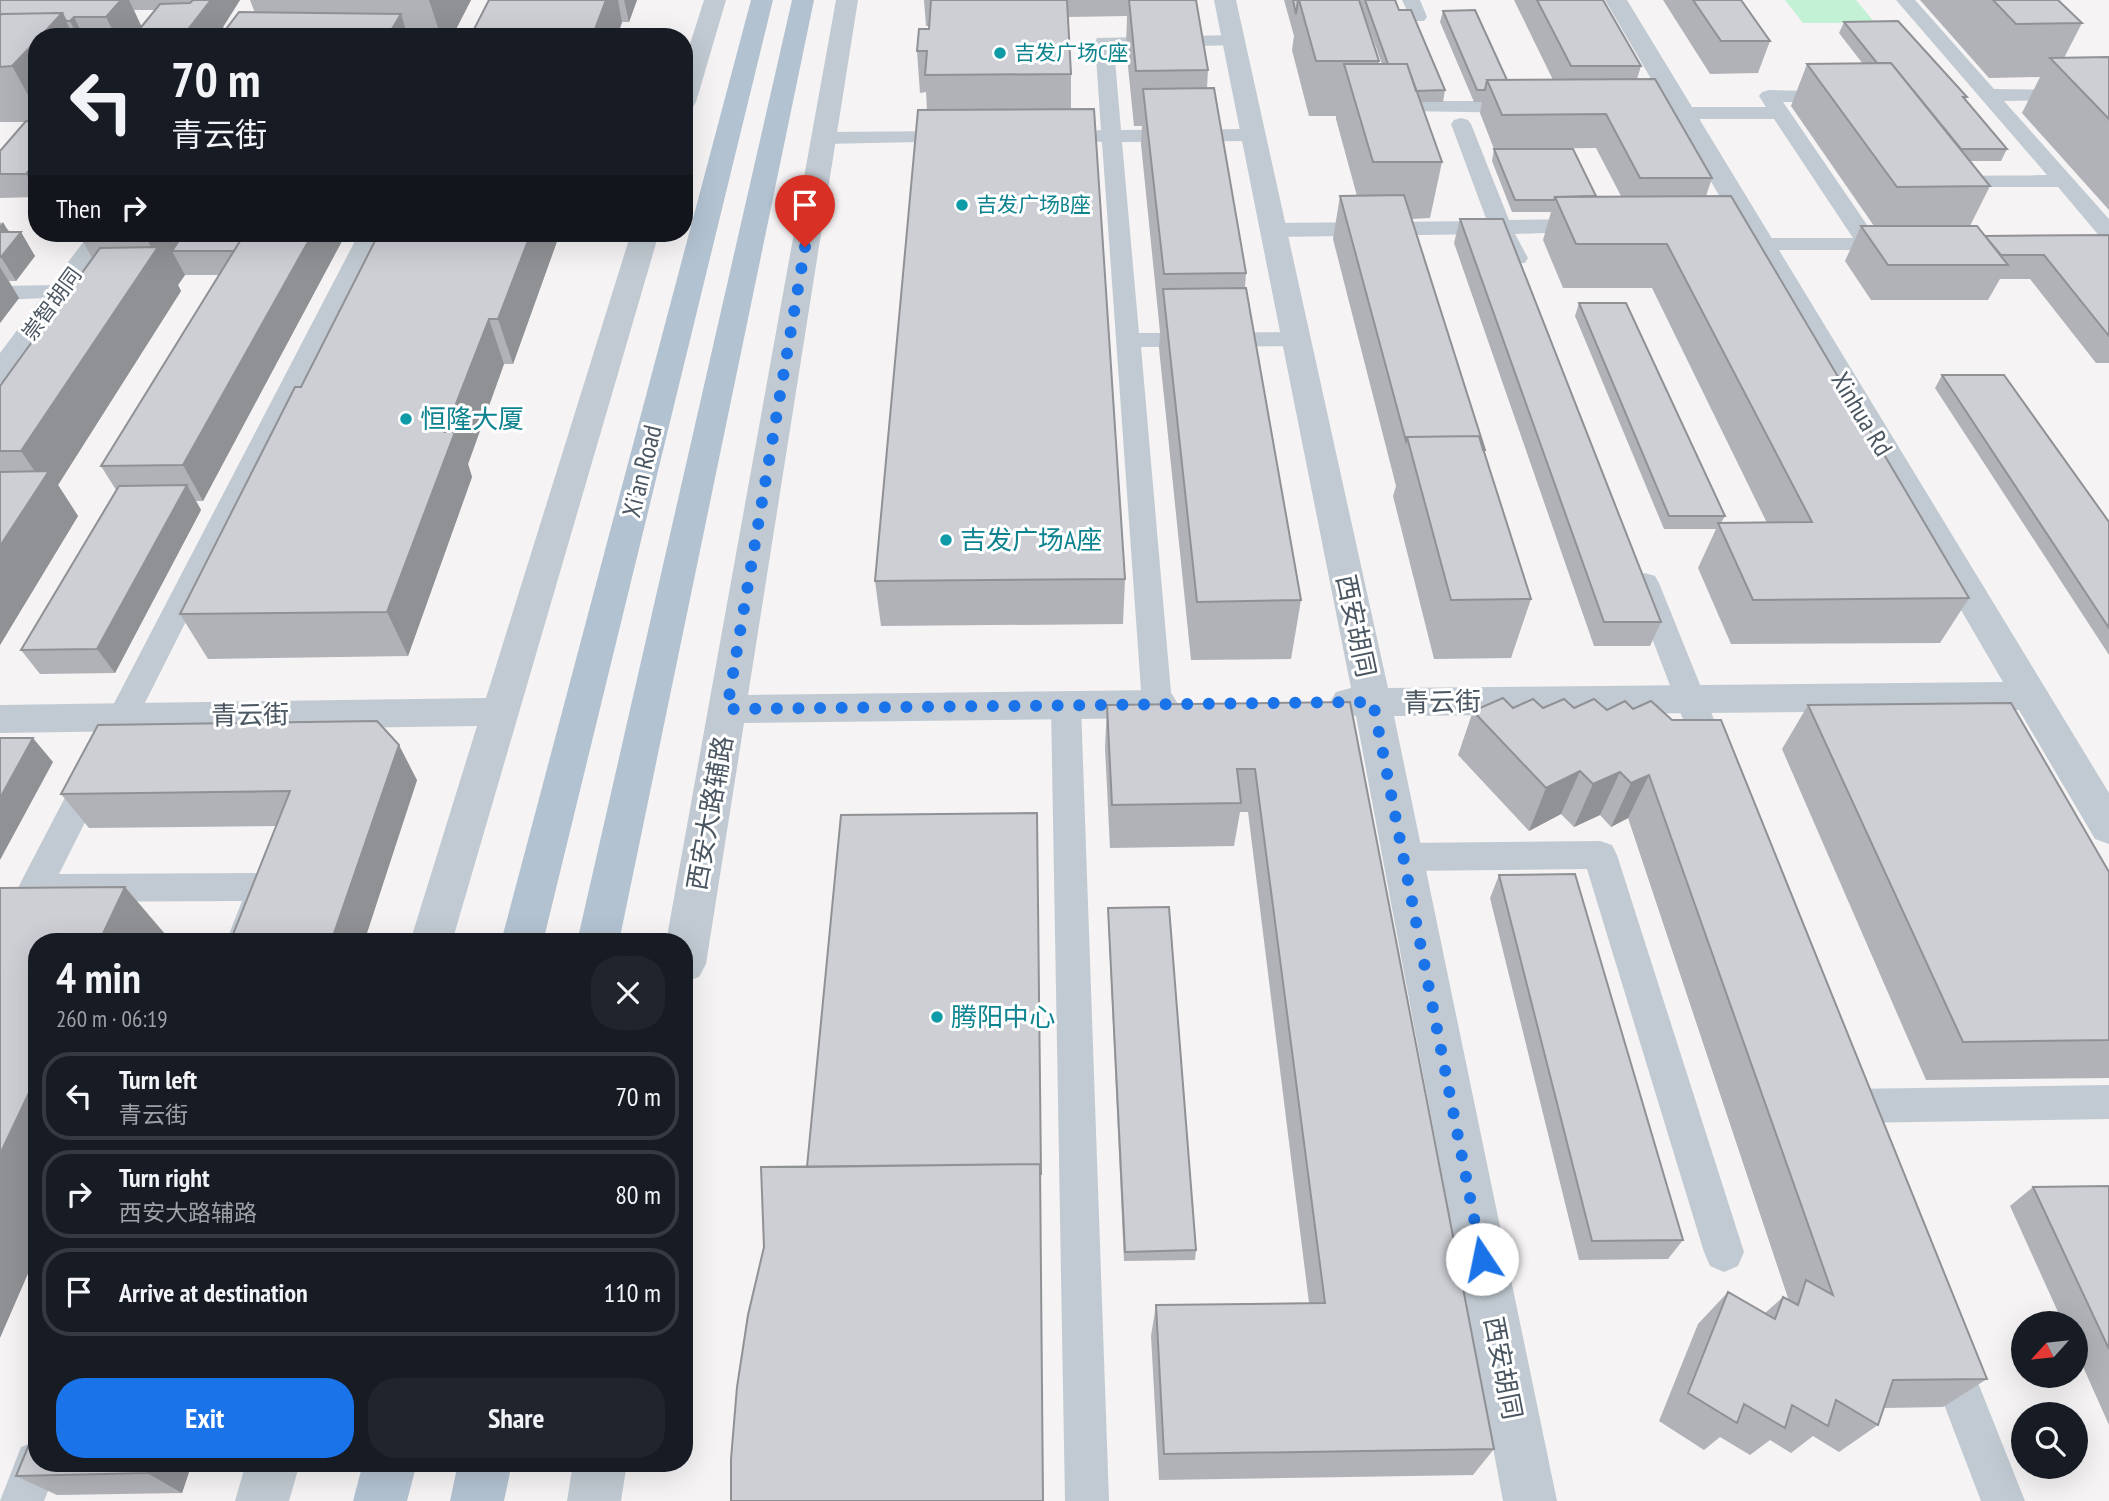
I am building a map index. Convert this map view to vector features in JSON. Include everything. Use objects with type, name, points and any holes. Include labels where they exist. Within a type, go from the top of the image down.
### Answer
[{"type":"main road","name":"Xi'an Road","points":[[524,933],[762,0]]},
{"type":"main road","points":[[600,933],[803,0]]},
{"type":"main road","points":[[380,1501],[388,1472]]},
{"type":"main road","points":[[477,1501],[483,1472]]},
{"type":"street","points":[[693,72],[715,0]]},
{"type":"street","name":"西安大路辅路","points":[[689,933],[847,0]]},
{"type":"street","name":"西安胡同","points":[[1225,0],[1373,702],[1530,1501]]},
{"type":"street","name":"Xinhua Rd","points":[[1616,0],[1671,109],[2109,828]]},
{"type":"street","name":"崇智胡同","points":[[0,374],[97,242]]},
{"type":"street","points":[[433,933],[642,242]]},
{"type":"street","name":"青云街","points":[[1319,703],[2030,696]]},
{"type":"street","points":[[727,709],[1198,704]]},
{"type":"street","name":"青云街","points":[[0,719],[500,712]]},
{"type":"street","points":[[262,1501],[270,1472]]},
{"type":"street","points":[[594,1501],[599,1472]]},
{"type":"lane","points":[[1905,0],[2064,181],[2104,240]]},
{"type":"lane","points":[[1157,704],[1104,42],[1233,41]]},
{"type":"lane","points":[[1988,95],[2099,94]]},
{"type":"lane","points":[[1861,96],[1769,96],[1869,245]]},
{"type":"lane","points":[[1414,107],[1539,107]]},
{"type":"lane","points":[[1671,109],[1781,113]]},
{"type":"lane","points":[[1461,124],[1500,227],[1510,241],[1525,279]]},
{"type":"lane","points":[[1071,136],[1253,135]]},
{"type":"lane","points":[[824,138],[975,137]]},
{"type":"lane","points":[[1956,202],[1936,176],[2064,181]]},
{"type":"lane","points":[[1273,230],[1611,226]]},
{"type":"lane","points":[[1745,231],[1869,245],[1909,244]]},
{"type":"lane","points":[[246,933],[264,887],[35,888],[365,242]]},
{"type":"lane","points":[[0,293],[61,292]]},
{"type":"lane","points":[[1128,340],[1296,339]]},
{"type":"lane","points":[[1635,559],[1725,788]]},
{"type":"lane","points":[[1066,705],[1087,1501]]},
{"type":"lane","points":[[1403,857],[1600,855],[1724,1252]]},
{"type":"lane","points":[[1864,1144],[1844,1093],[2109,1102]]},
{"type":"lane","points":[[1934,1323],[2003,1501]]},
{"type":"lane","points":[[22,1501],[33,1472]]},
{"type":"green space","points":[[1785,0],[1856,0],[1875,23],[1803,23]]},
{"type":"building","points":[[0,0],[121,0],[106,17],[74,17],[66,21],[62,13],[0,15]]},
{"type":"building","points":[[193,0],[211,0],[189,28],[140,28],[160,4],[190,3]]},
{"type":"building","points":[[489,0],[606,0],[595,28],[475,28]]},
{"type":"building","points":[[931,0],[1067,0],[1071,74],[925,75],[927,51],[917,51],[919,29],[929,29]]},
{"type":"building","points":[[1129,0],[1196,0],[1208,70],[1136,71]]},
{"type":"building","points":[[1293,0],[1298,0],[1296,14]]},
{"type":"building","points":[[1299,0],[1359,0],[1379,61],[1316,61]]},
{"type":"building","points":[[1365,0],[1395,0],[1399,10],[1411,10],[1445,90],[1416,91],[1407,64],[1388,64]]},
{"type":"building","points":[[1537,0],[1603,0],[1641,66],[1571,66]]},
{"type":"building","points":[[1693,0],[1741,0],[1770,41],[1721,41]]},
{"type":"building","points":[[1993,0],[2058,0],[2082,23],[2016,24]]},
{"type":"building","points":[[1475,10],[1507,80],[1487,80],[1485,90],[1477,90],[1443,11]]},
{"type":"building","points":[[239,12],[401,14],[392,28],[227,28]]},
{"type":"building","points":[[62,13],[48,28],[28,28],[28,49],[12,66],[0,67],[2,14]]},
{"type":"building","points":[[1898,21],[1967,97],[1963,97],[2007,149],[1961,149],[1891,63],[1877,63],[1844,22]]},
{"type":"building","points":[[2109,57],[2109,119],[2050,58]]},
{"type":"building","points":[[1891,63],[1990,186],[1897,187],[1807,64]]},
{"type":"building","points":[[1344,64],[1407,64],[1442,162],[1373,162]]},
{"type":"building","points":[[1655,79],[1712,178],[1640,178],[1606,114],[1502,115],[1487,80]]},
{"type":"building","points":[[1214,88],[1246,273],[1164,274],[1143,89]]},
{"type":"building","points":[[1094,109],[1125,579],[875,581],[918,110]]},
{"type":"building","points":[[28,121],[26,174],[0,174],[0,151]]},
{"type":"building","points":[[1494,149],[1573,149],[1596,196],[1515,200]]},
{"type":"building","points":[[1404,195],[1485,450],[1479,436],[1407,437],[1406,441],[1340,196]]},
{"type":"building","points":[[1731,196],[1969,598],[1753,600],[1718,523],[1812,522],[1667,244],[1576,244],[1555,197]]},
{"type":"building","points":[[1460,219],[1503,219],[1661,622],[1604,622]]},
{"type":"building","points":[[1861,226],[1977,226],[2008,265],[1888,265]]},
{"type":"building","points":[[0,232],[21,232],[1,257],[0,257]]},
{"type":"building","points":[[2109,235],[2109,336],[2044,255],[2001,255],[1985,236]]},
{"type":"building","points":[[178,242],[240,242],[234,251],[172,251]]},
{"type":"building","points":[[239,242],[308,242],[183,465],[101,466]]},
{"type":"building","points":[[374,242],[528,242],[498,319],[489,319],[445,432],[455,432],[387,612],[180,614],[295,387],[301,387]]},
{"type":"building","points":[[158,247],[21,451],[0,451],[0,386],[100,248]]},
{"type":"building","points":[[1246,288],[1301,600],[1197,602],[1163,289]]},
{"type":"building","points":[[1579,303],[1626,303],[1725,516],[1669,516]]},
{"type":"building","points":[[1942,375],[2004,375],[2109,522],[2109,628]]},
{"type":"building","points":[[1479,436],[1531,599],[1451,600],[1407,437]]},
{"type":"building","points":[[49,471],[0,546],[0,472]]},
{"type":"building","points":[[187,485],[97,649],[21,650],[119,486]]},
{"type":"building","points":[[1503,698],[1513,708],[1533,699],[1543,708],[1564,699],[1574,708],[1594,699],[1607,710],[1625,701],[1633,709],[1651,701],[1672,720],[1721,720],[1987,1379],[1893,1380],[1878,1425],[1836,1400],[1828,1426],[1792,1405],[1785,1428],[1744,1404],[1737,1423],[1688,1393],[1728,1292],[1775,1319],[1783,1297],[1798,1305],[1806,1280],[1833,1295],[1649,775],[1631,783],[1620,772],[1593,784],[1580,771],[1546,788],[1473,711]]},
{"type":"building","points":[[1350,702],[1494,1449],[1164,1454],[1156,1305],[1325,1303],[1255,769],[1237,769],[1241,803],[1112,805],[1107,705]]},
{"type":"building","points":[[2011,703],[2109,872],[2109,1040],[1963,1042],[1808,705]]},
{"type":"building","points":[[377,721],[399,745],[334,933],[234,933],[290,791],[61,794],[98,725]]},
{"type":"building","points":[[0,738],[33,738],[0,798]]},
{"type":"building","name":"腾阳中心","points":[[1037,813],[1041,1175],[1040,1164],[807,1167],[841,815]]},
{"type":"building","points":[[1575,874],[1683,1240],[1592,1241],[1499,875]]},
{"type":"building","points":[[125,887],[103,933],[28,933],[28,1095],[0,1154],[0,888]]},
{"type":"building","points":[[1169,907],[1196,1250],[1125,1252],[1108,908]]},
{"type":"building","points":[[1040,1164],[1043,1501],[731,1501],[731,1459],[737,1387],[748,1315],[764,1247],[761,1167]]},
{"type":"building","points":[[2109,1186],[2109,1349],[2033,1187]]},
{"type":"building","points":[[28,1447],[28,1472],[147,1472],[147,1473],[16,1476]]},
{"type":"place","name":"吉发广场C座","points":[[1000,53]]},
{"type":"place","name":"吉发广场B座","points":[[962,205]]},
{"type":"place","name":"恒隆大厦","points":[[406,419]]},
{"type":"place","name":"吉发广场A座","points":[[946,540]]},
{"type":"place","name":"腾阳中心","points":[[937,1017]]},
{"type":"route","points":[[805,247],[727,709],[1373,702],[1482,1259]]}]
